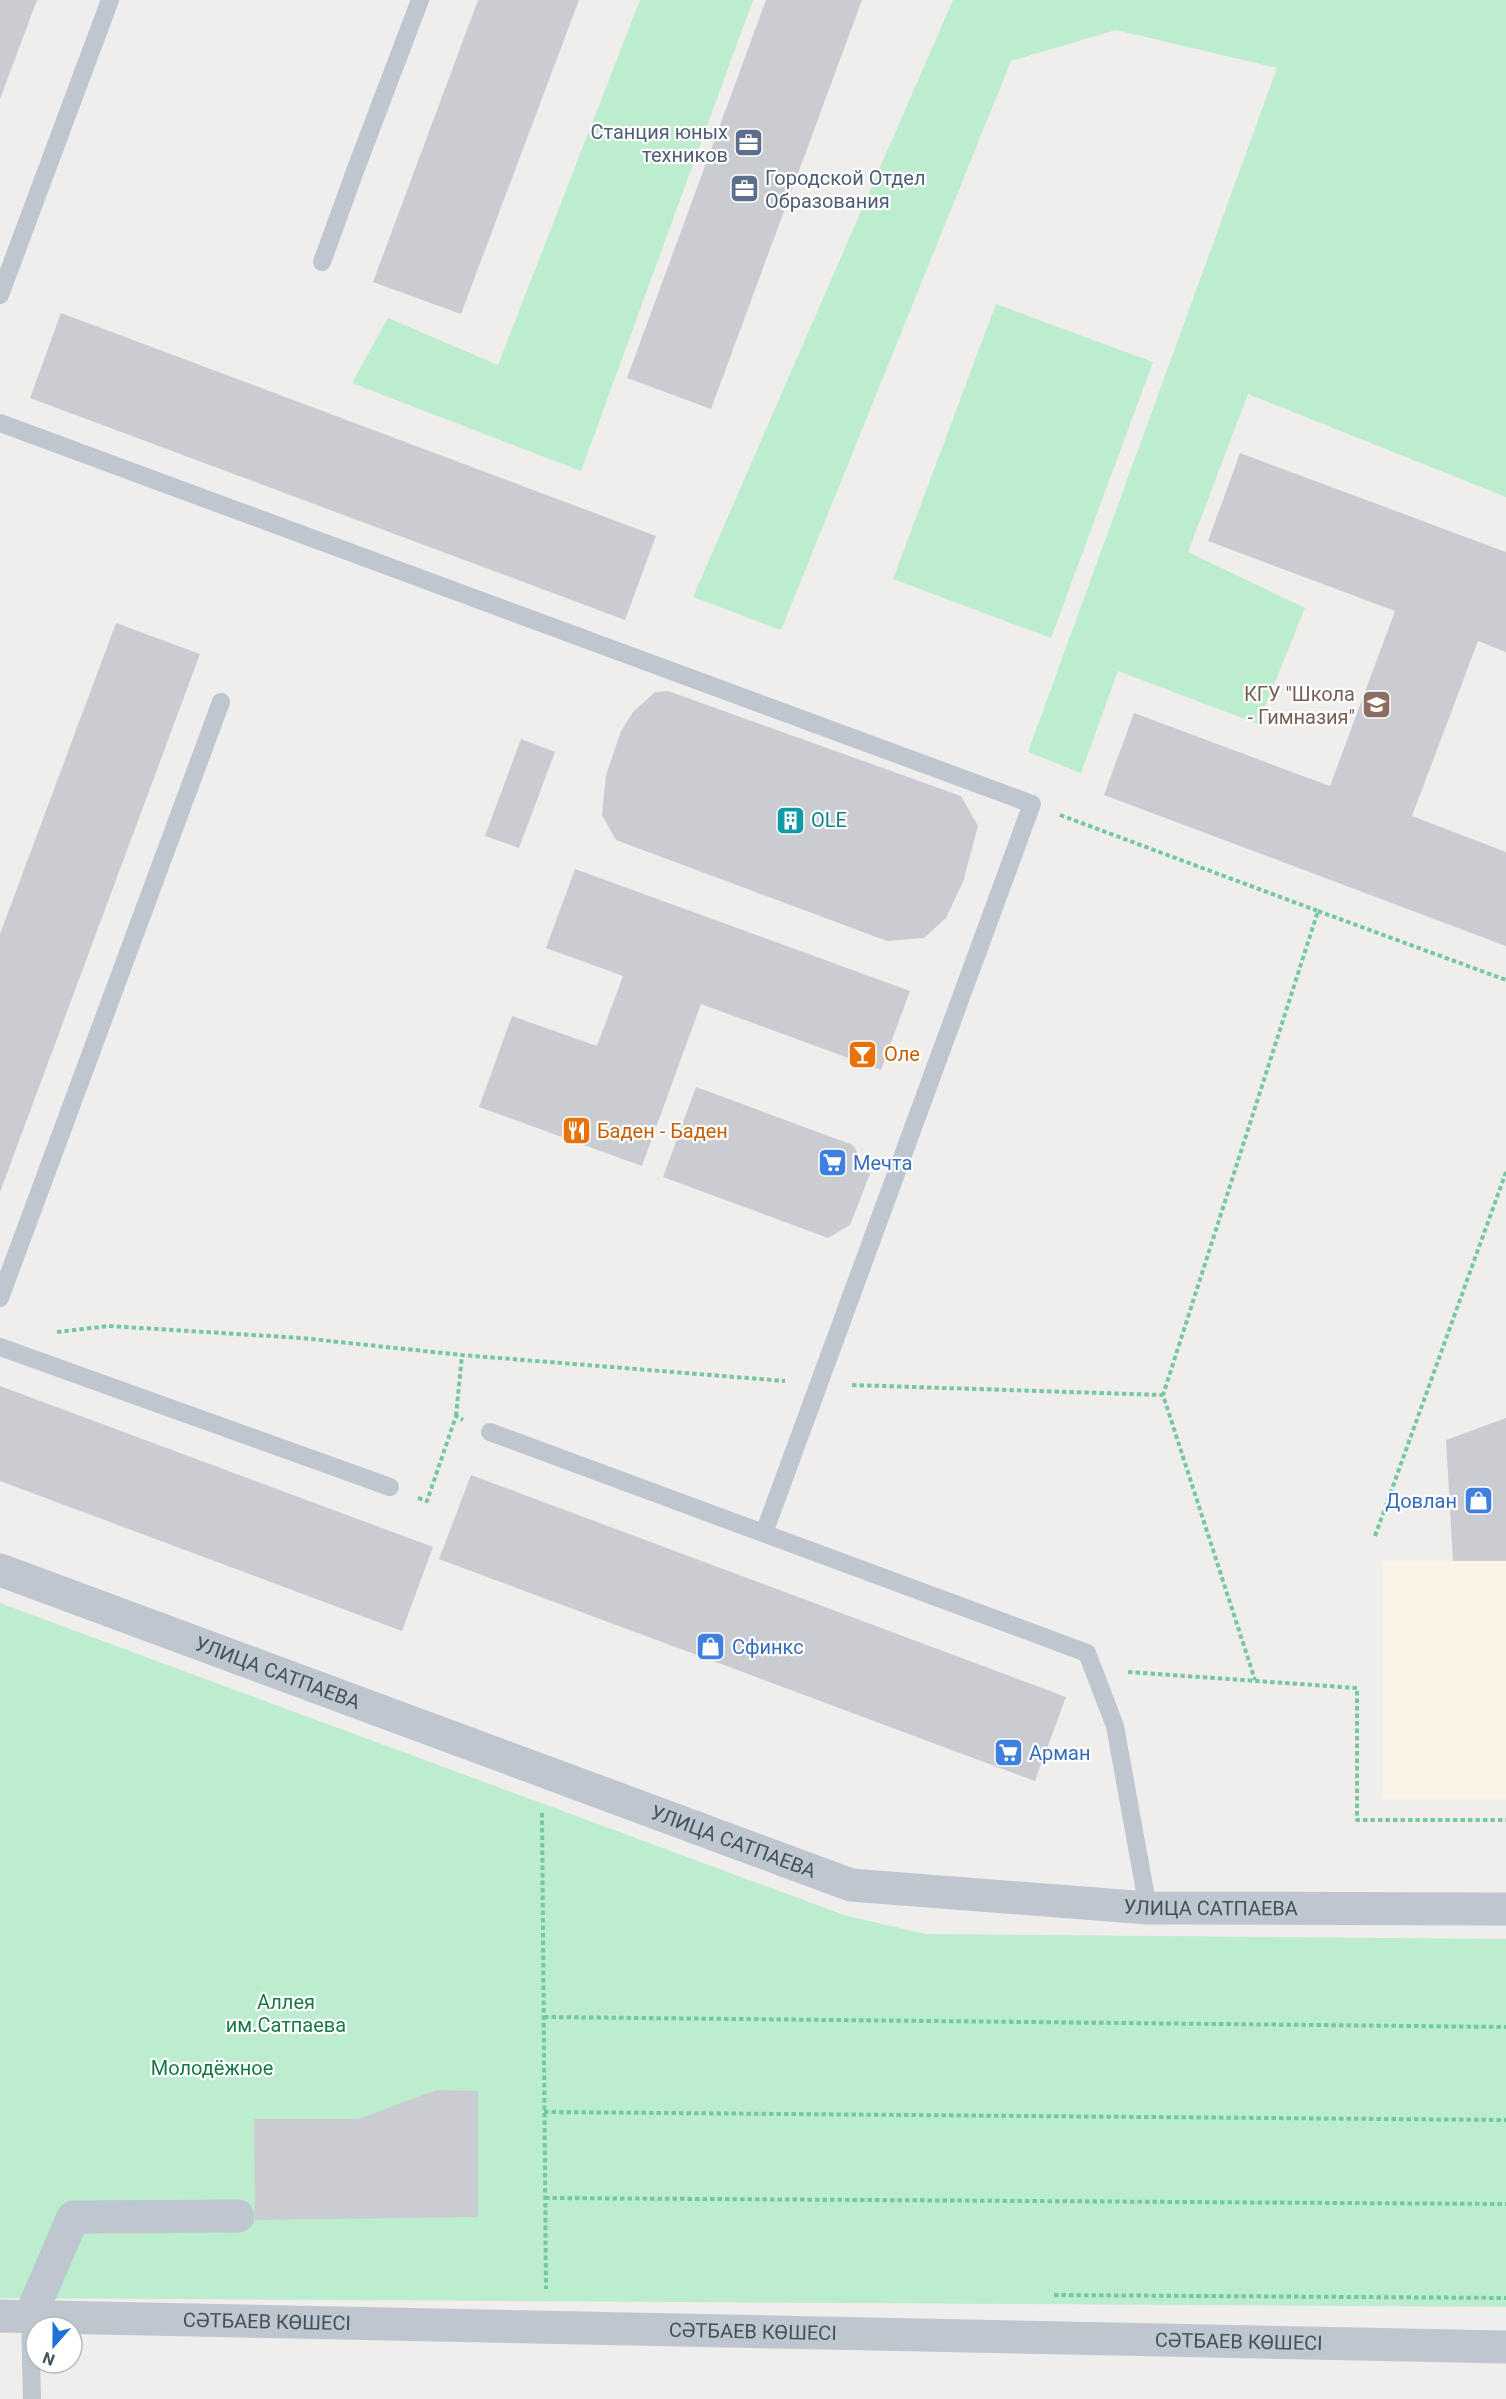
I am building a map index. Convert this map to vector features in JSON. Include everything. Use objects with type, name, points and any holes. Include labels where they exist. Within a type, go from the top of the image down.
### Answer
[{"type":"street","name":"УЛИЦА САТПАЕВА","points":[[0,1570],[851,1885],[1148,1908],[1506,1909]]},
{"type":"street","points":[[15,2316],[73,2217],[238,2216]]},
{"type":"street","name":"СӘТБАЕВ КӨШЕСІ","points":[[15,2316],[1506,2347]]},
{"type":"lane","points":[[0,295],[110,0]]},
{"type":"lane","points":[[322,262],[420,0]]},
{"type":"lane","points":[[0,423],[1032,804],[764,1533]]},
{"type":"lane","points":[[0,1298],[221,702]]},
{"type":"lane","points":[[0,1347],[390,1487]]},
{"type":"lane","points":[[490,1432],[1088,1653],[1115,1726],[1148,1908]]},
{"type":"lane","points":[[15,2316],[32,2399]]},
{"type":"path","points":[[1032,804],[1506,980]]},
{"type":"path","points":[[1255,1680],[1163,1395],[1318,911]]},
{"type":"path","points":[[1375,1536],[1506,1172]]},
{"type":"path","points":[[54,1332],[109,1326],[301,1338],[462,1355],[819,1384],[1163,1395]]},
{"type":"path","points":[[390,1487],[427,1501],[456,1416],[462,1355]]},
{"type":"path","points":[[456,1416],[490,1432]]},
{"type":"path","points":[[1094,1670],[1357,1688],[1357,1820],[1506,1820]]},
{"type":"path","points":[[542,1813],[546,2293]]},
{"type":"path","points":[[544,2018],[1506,2027]]},
{"type":"path","points":[[544,2112],[1506,2120]]},
{"type":"path","points":[[545,2198],[1506,2204]]},
{"type":"shaded area","points":[[1383,1561],[1506,1561],[1506,1799],[1383,1799]]},
{"type":"green space","points":[[640,0],[753,0],[581,471],[352,383],[388,318],[498,365]]},
{"type":"green space","points":[[953,0],[1506,0],[1506,497],[1248,394],[1188,552],[1305,608],[1258,724],[1118,671],[1081,773],[1028,752],[1277,68],[1116,30],[1011,61],[781,630],[693,597]]},
{"type":"green space","points":[[996,304],[1153,362],[1051,638],[893,579]]},
{"type":"green space","name":"Аллея им.Сатпаева","points":[[0,1603],[844,1915],[925,1934],[1506,1939],[1506,2307],[0,2298]]},
{"type":"building","points":[[0,0],[37,0],[0,99]]},
{"type":"building","points":[[478,0],[579,0],[461,314],[373,282]]},
{"type":"building","name":"Городской Отдел Образования","points":[[766,0],[862,0],[711,409],[627,378]]},
{"type":"building","points":[[61,313],[656,536],[625,620],[30,398]]},
{"type":"building","points":[[1240,453],[1506,552],[1506,652],[1478,641],[1412,816],[1506,852],[1506,946],[1104,795],[1134,713],[1330,786],[1395,611],[1208,541]]},
{"type":"building","points":[[116,623],[200,654],[0,1192],[0,934]]},
{"type":"building","name":"OLE","points":[[668,691],[961,796],[978,826],[963,882],[946,918],[924,938],[887,941],[616,840],[602,815],[606,775],[621,731],[633,712],[655,692]]},
{"type":"building","points":[[521,739],[555,752],[519,848],[485,836]]},
{"type":"building","points":[[575,869],[910,991],[881,1070],[701,1004],[642,1166],[479,1107],[512,1016],[597,1046],[623,976],[546,948]]},
{"type":"building","points":[[696,1087],[853,1145],[870,1174],[850,1225],[828,1238],[663,1177]]},
{"type":"building","points":[[0,1386],[433,1547],[402,1631],[0,1481]]},
{"type":"building","name":"Довлан","points":[[1506,1418],[1506,1561],[1453,1561],[1446,1440]]},
{"type":"building","points":[[471,1475],[1066,1697],[1035,1781],[439,1559]]},
{"type":"building","points":[[437,2090],[478,2091],[478,2217],[255,2220],[254,2119],[358,2119]]},
{"type":"place","name":"Станция юных техников","points":[[749,143]]},
{"type":"place","name":"Городской Отдел Образования","points":[[744,189]]},
{"type":"place","name":"КГУ \"Школа - Гимназия\"","points":[[1376,705]]},
{"type":"place","name":"OLE","points":[[790,820]]},
{"type":"place","name":"Оле","points":[[863,1054]]},
{"type":"place","name":"Баден - Баден","points":[[576,1131]]},
{"type":"place","name":"Мечта","points":[[832,1163]]},
{"type":"place","name":"Довлан","points":[[1478,1501]]},
{"type":"place","name":"Сфинкс","points":[[711,1647]]},
{"type":"place","name":"Арман","points":[[1008,1753]]},
{"type":"park label","name":"Молодёжное","points":[[212,2068]]}]
